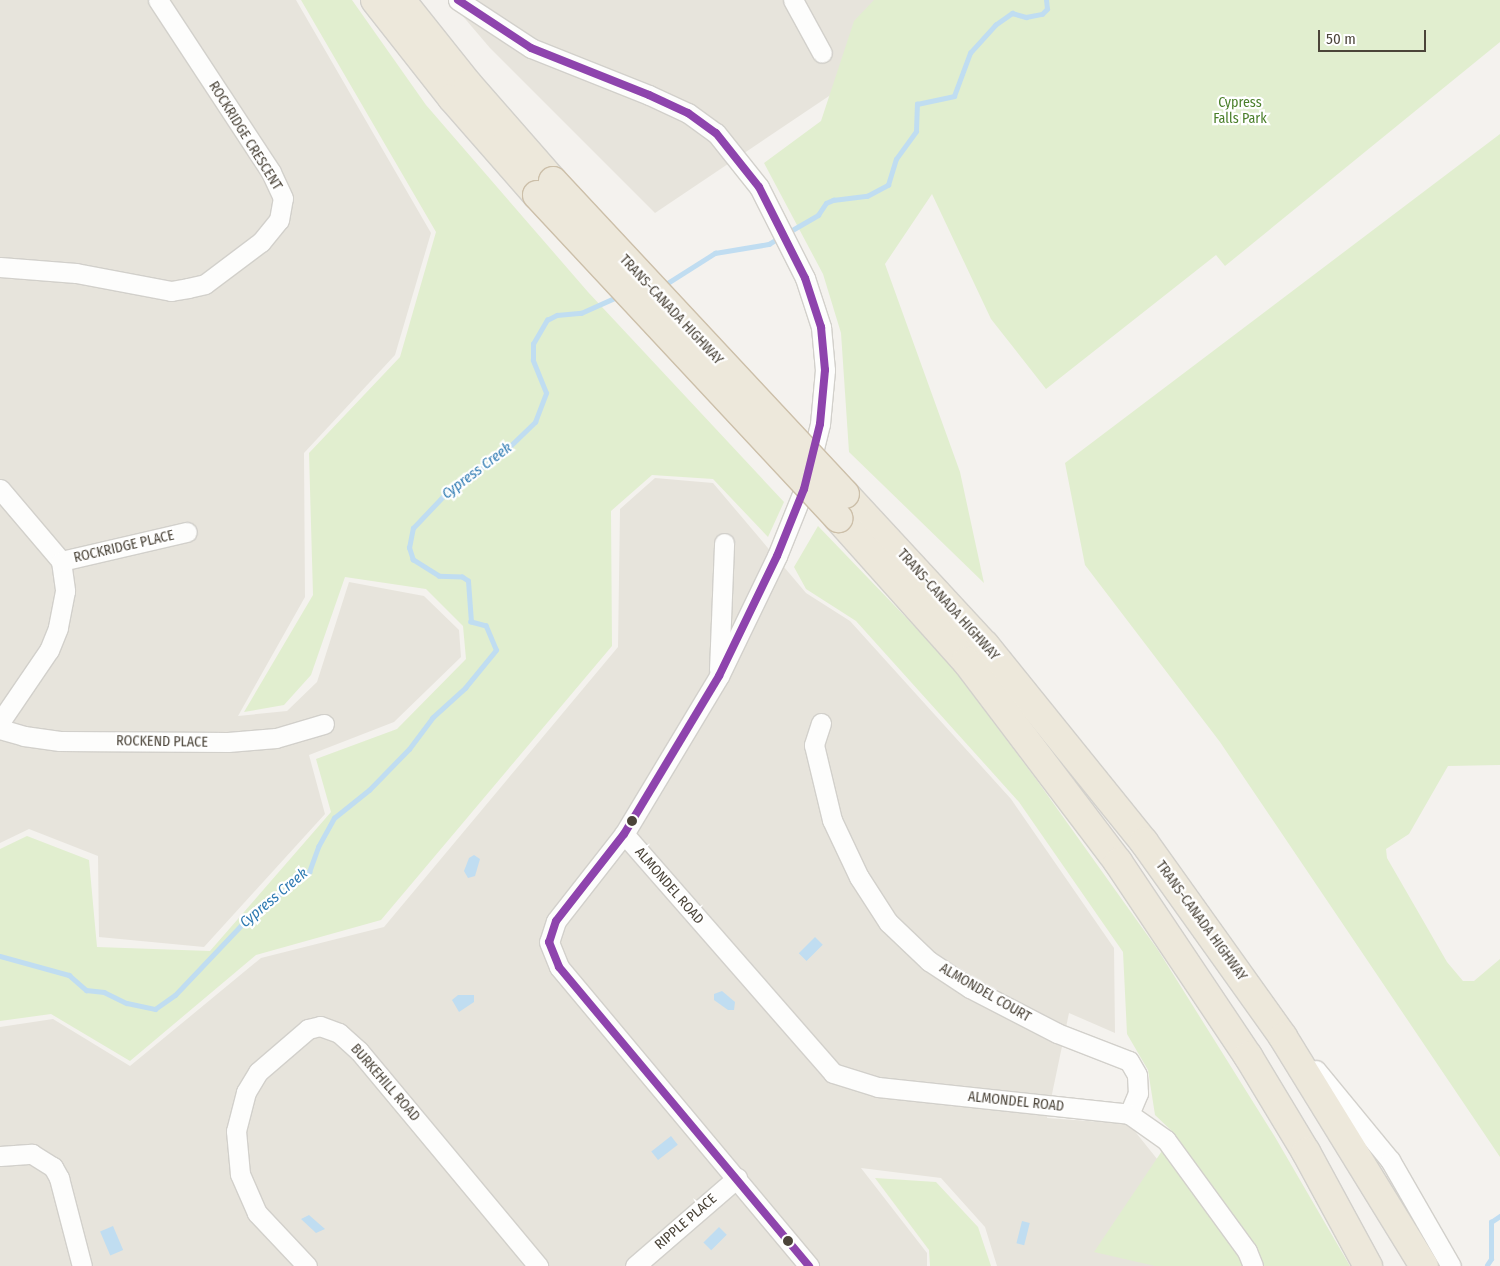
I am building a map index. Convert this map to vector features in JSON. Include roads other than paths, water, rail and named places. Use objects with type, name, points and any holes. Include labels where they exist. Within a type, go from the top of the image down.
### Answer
[{"type":"highway","name":"TRANS-CANADA HIGHWAY","points":[[375,0],[452,98],[545,188],[841,506],[966,661],[1118,862],[1248,1056],[1306,1152],[1368,1266]]},
{"type":"highway","name":"TRANS-CANADA HIGHWAY","points":[[400,0],[468,84],[545,188]]},
{"type":"highway","name":"TRANS-CANADA HIGHWAY","points":[[841,506],[949,604],[1065,740],[1144,842],[1252,992],[1312,1082],[1424,1266]]},
{"type":"street","name":"ROCKRIDGE CRESCENT","points":[[0,267],[76,273],[171,290],[188,288],[205,284],[271,233],[279,220],[283,198],[271,172],[158,0]]},
{"type":"street","points":[[458,0],[531,48],[688,113],[716,133],[731,148],[759,187],[801,269],[822,327],[824,397],[804,489],[777,556],[719,676],[624,834],[556,921],[549,942],[559,967],[809,1266]]},
{"type":"street","points":[[793,0],[822,53]]},
{"type":"street","points":[[0,488],[61,562],[65,591],[58,628],[49,650],[0,722]]},
{"type":"street","name":"ROCKRIDGE PLACE","points":[[61,562],[187,532]]},
{"type":"street","points":[[719,676],[724,543]]},
{"type":"street","name":"ALMONDEL COURT","points":[[821,723],[814,746],[832,820],[858,877],[888,922],[929,961],[970,988],[1057,1033],[1129,1061],[1137,1075],[1138,1093],[1129,1114]]},
{"type":"street","name":"ROCKEND PLACE","points":[[0,729],[24,736],[60,741],[228,742],[276,738],[324,724]]},
{"type":"street","name":"ALMONDEL ROAD","points":[[624,834],[832,1073],[878,1087],[1129,1114],[1166,1140],[1247,1251],[1253,1266]]},
{"type":"street","points":[[1252,992],[1390,1160],[1451,1266]]},
{"type":"street","name":"BURKEHILL ROAD","points":[[307,1266],[257,1213],[240,1174],[236,1130],[246,1092],[258,1072],[308,1029],[320,1026],[339,1033],[359,1051],[538,1266]]},
{"type":"street","points":[[0,1156],[32,1154],[53,1167],[59,1178],[82,1266]]},
{"type":"street","name":"RIPPLE PLACE","points":[[635,1266],[737,1178]]},
{"type":"water","points":[[474,855],[480,859],[475,876],[468,878],[464,871],[469,858]]},
{"type":"water","points":[[815,937],[823,945],[807,961],[799,953]]},
{"type":"water","points":[[722,991],[735,1002],[734,1010],[728,1010],[714,1000],[714,994]]},
{"type":"water","points":[[458,995],[474,995],[474,1002],[459,1012],[452,1000]]},
{"type":"water","points":[[671,1136],[678,1145],[658,1160],[651,1151]]},
{"type":"water","points":[[309,1215],[325,1229],[316,1233],[301,1219]]},
{"type":"water","points":[[1022,1221],[1030,1223],[1024,1245],[1016,1243]]},
{"type":"water","points":[[113,1226],[123,1250],[110,1255],[100,1231]]},
{"type":"water","points":[[719,1227],[727,1235],[711,1250],[703,1243]]},
{"type":"waterway","name":"Cypress Creek","points":[[787,233],[818,215],[826,203],[833,200],[867,196],[888,185],[896,159],[916,131],[917,104],[954,96],[970,53],[995,25],[1012,13],[1026,17],[1042,14],[1047,9],[1046,0]]},
{"type":"waterway","name":"Cypress Creek","points":[[663,286],[715,253],[769,244],[780,237]]},
{"type":"waterway","name":"Cypress Creek","points":[[0,956],[69,975],[86,990],[104,992],[127,1003],[155,1009],[175,995],[250,916],[309,872],[318,847],[334,818],[369,790],[409,749],[432,718],[465,688],[496,650],[486,626],[471,622],[468,581],[462,577],[439,576],[413,560],[409,548],[413,528],[452,487],[500,456],[535,422],[546,393],[533,360],[533,344],[547,320],[557,315],[581,313],[619,296]]},
{"type":"waterway","points":[[1487,1265],[1491,1259],[1491,1222],[1500,1216]]},
{"type":"park label","name":"Cypress Falls Park","points":[[1240,112]]}]
